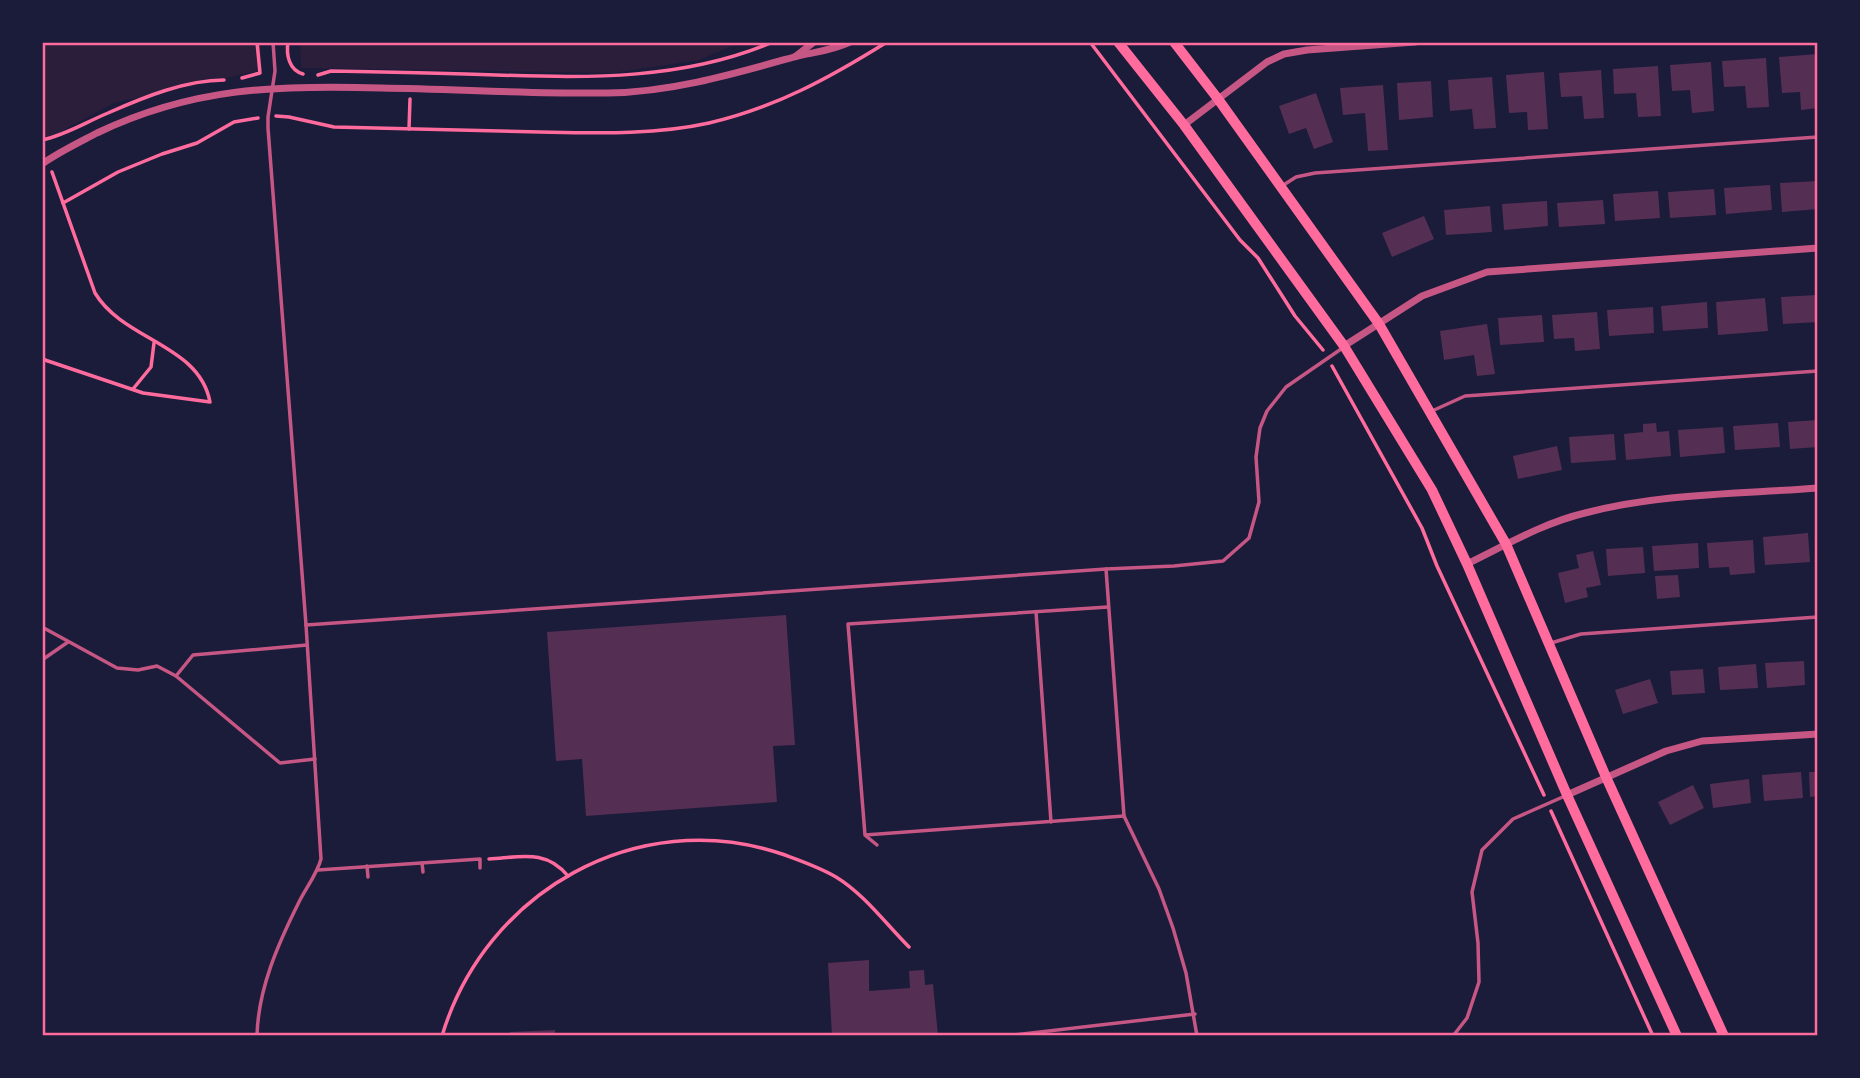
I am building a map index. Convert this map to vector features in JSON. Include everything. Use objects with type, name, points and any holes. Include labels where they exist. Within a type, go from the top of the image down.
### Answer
[{"type":"main road","points":[[1118,42],[1184,125],[1344,346],[1432,490],[1677,1036]]},
{"type":"main road","points":[[1174,42],[1379,324],[1506,544],[1606,778],[1724,1036]]},
{"type":"street","points":[[795,57],[814,42]]},
{"type":"street","points":[[42,164],[110,127],[160,107],[214,95],[313,86],[610,93],[683,86],[832,50],[850,42]]},
{"type":"street","points":[[1184,125],[1267,62],[1284,54],[1415,42]]},
{"type":"street","points":[[1344,346],[1422,296],[1487,272],[1818,248]]},
{"type":"street","points":[[1467,564],[1544,526],[1584,513],[1642,501],[1818,488]]},
{"type":"street","points":[[1567,795],[1666,751],[1702,741],[1818,734]]},
{"type":"lane","points":[[257,1036],[258,1012],[280,940],[310,880],[318,870],[321,852],[268,117],[275,67],[274,42]]},
{"type":"lane","points":[[1281,187],[1296,177],[1315,173],[1818,137]]},
{"type":"lane","points":[[306,625],[1223,561],[1249,538],[1259,502],[1256,457],[1260,428],[1267,411],[1286,387],[1344,346]]},
{"type":"lane","points":[[1430,412],[1465,396],[1818,371]]},
{"type":"lane","points":[[1106,569],[1124,816],[1159,889],[1173,928],[1186,973],[1198,1036]]},
{"type":"lane","points":[[877,845],[865,835],[848,624],[1108,607]]},
{"type":"lane","points":[[1037,612],[1051,822]]},
{"type":"lane","points":[[1549,643],[1581,634],[1818,617]]},
{"type":"lane","points":[[42,627],[117,668],[138,670],[157,666],[176,676],[280,763],[315,759]]},
{"type":"lane","points":[[42,660],[68,642]]},
{"type":"lane","points":[[176,676],[193,655],[307,645]]},
{"type":"lane","points":[[1452,1036],[1467,1018],[1479,982],[1472,892],[1482,850],[1513,819],[1567,795]]},
{"type":"lane","points":[[865,835],[1124,816]]},
{"type":"lane","points":[[318,870],[480,859],[480,868]]},
{"type":"lane","points":[[422,863],[423,872]]},
{"type":"lane","points":[[367,866],[368,877]]},
{"type":"lane","points":[[1006,1036],[1195,1014]]},
{"type":"path","points":[[288,42],[290,64],[300,74],[318,75],[331,71],[587,78],[644,75],[690,68],[737,56],[774,42]]},
{"type":"path","points":[[63,203],[118,172],[197,143],[234,122],[289,117],[334,127],[613,133],[708,123],[792,96],[844,69],[887,42]]},
{"type":"path","points":[[1090,42],[1232,230],[1258,258],[1295,316],[1328,358],[1422,528],[1653,1036]]},
{"type":"path","points":[[409,129],[410,97]]},
{"type":"path","points":[[42,359],[133,389],[167,397],[210,402],[204,382],[193,366],[120,321],[102,305],[95,293],[51,170]]},
{"type":"path","points":[[133,389],[151,367],[154,342]]},
{"type":"path","points":[[442,1036],[461,986],[488,945],[519,912],[545,890],[568,876],[613,855],[648,845],[687,840],[740,842],[814,865],[855,891],[908,947]]},
{"type":"path","points":[[480,859],[537,856],[554,862],[568,876]]},
{"type":"shaded area","points":[[42,42],[261,42],[262,70],[114,103],[42,142]]},
{"type":"shaded area","points":[[300,42],[742,42],[699,60],[613,73],[301,68]]},
{"type":"building","points":[[1818,54],[1818,108],[1801,110],[1800,92],[1782,93],[1779,57]]},
{"type":"building","points":[[1766,58],[1769,107],[1747,108],[1745,86],[1724,87],[1722,61]]},
{"type":"building","points":[[1711,62],[1714,111],[1692,113],[1690,90],[1672,91],[1670,65]]},
{"type":"building","points":[[1658,66],[1661,116],[1638,117],[1636,93],[1614,94],[1613,69]]},
{"type":"building","points":[[1601,70],[1604,118],[1584,119],[1582,96],[1561,97],[1559,73]]},
{"type":"building","points":[[1544,72],[1548,129],[1528,130],[1527,112],[1509,113],[1506,75]]},
{"type":"building","points":[[1492,77],[1496,128],[1474,129],[1472,109],[1450,111],[1448,80]]},
{"type":"building","points":[[1431,81],[1433,117],[1399,120],[1397,83]]},
{"type":"building","points":[[1383,85],[1388,150],[1368,151],[1365,113],[1343,115],[1340,88]]},
{"type":"building","points":[[1316,93],[1333,142],[1314,149],[1306,128],[1289,134],[1279,106]]},
{"type":"building","points":[[1818,181],[1818,209],[1782,212],[1780,183]]},
{"type":"building","points":[[1770,185],[1772,210],[1726,214],[1724,188]]},
{"type":"building","points":[[1714,189],[1716,215],[1670,218],[1668,192]]},
{"type":"building","points":[[1658,191],[1660,218],[1615,221],[1613,194]]},
{"type":"building","points":[[1603,200],[1605,224],[1559,227],[1557,203]]},
{"type":"building","points":[[1547,201],[1548,226],[1504,230],[1502,204]]},
{"type":"building","points":[[1490,206],[1492,232],[1446,235],[1444,210]]},
{"type":"building","points":[[1424,216],[1434,239],[1392,257],[1382,233]]},
{"type":"building","points":[[1816,295],[1818,322],[1783,324],[1781,297]]},
{"type":"building","points":[[1765,298],[1768,331],[1718,335],[1716,302]]},
{"type":"building","points":[[1707,302],[1708,328],[1663,331],[1661,306]]},
{"type":"building","points":[[1653,307],[1654,333],[1609,336],[1607,310]]},
{"type":"building","points":[[1597,312],[1600,349],[1575,351],[1574,338],[1554,339],[1552,315]]},
{"type":"building","points":[[1542,315],[1544,342],[1500,345],[1498,318]]},
{"type":"building","points":[[1487,324],[1495,374],[1477,376],[1474,355],[1444,360],[1440,331]]},
{"type":"building","points":[[1818,420],[1818,447],[1790,449],[1788,422]]},
{"type":"building","points":[[1656,423],[1657,432],[1669,431],[1671,456],[1626,460],[1624,434],[1643,432],[1643,424]]},
{"type":"building","points":[[1778,423],[1780,447],[1735,450],[1733,426]]},
{"type":"building","points":[[1723,427],[1725,453],[1680,457],[1678,430]]},
{"type":"building","points":[[1614,434],[1616,460],[1571,463],[1569,437]]},
{"type":"building","points":[[1557,446],[1562,470],[1518,479],[1513,456]]},
{"type":"building","points":[[1808,533],[1810,562],[1765,565],[1763,537]]},
{"type":"building","points":[[1753,540],[1755,573],[1730,575],[1729,567],[1709,568],[1707,543]]},
{"type":"building","points":[[1698,543],[1699,568],[1654,571],[1652,546]]},
{"type":"building","points":[[1643,547],[1645,573],[1608,576],[1606,549]]},
{"type":"building","points":[[1593,551],[1601,585],[1586,588],[1588,597],[1565,603],[1558,573],[1579,568],[1576,555]]},
{"type":"building","points":[[1678,575],[1680,597],[1657,599],[1655,576]]},
{"type":"building","points":[[786,615],[795,745],[773,746],[777,802],[586,816],[582,759],[556,761],[547,632]]},
{"type":"building","points":[[1804,661],[1805,685],[1767,688],[1765,663]]},
{"type":"building","points":[[1756,664],[1758,688],[1720,690],[1718,667]]},
{"type":"building","points":[[1703,669],[1705,693],[1672,695],[1670,671]]},
{"type":"building","points":[[1650,679],[1658,703],[1623,714],[1615,690]]},
{"type":"building","points":[[1801,772],[1803,798],[1764,801],[1762,775]]},
{"type":"building","points":[[1809,772],[1818,772],[1818,796],[1810,797]]},
{"type":"building","points":[[1749,779],[1751,803],[1713,808],[1710,784]]},
{"type":"building","points":[[1693,785],[1704,808],[1670,825],[1658,802]]},
{"type":"building","points":[[869,960],[869,991],[910,988],[909,971],[924,970],[925,985],[933,984],[938,1036],[832,1036],[828,963]]},
{"type":"building","points":[[555,1030],[555,1036],[510,1036],[510,1032]]}]
